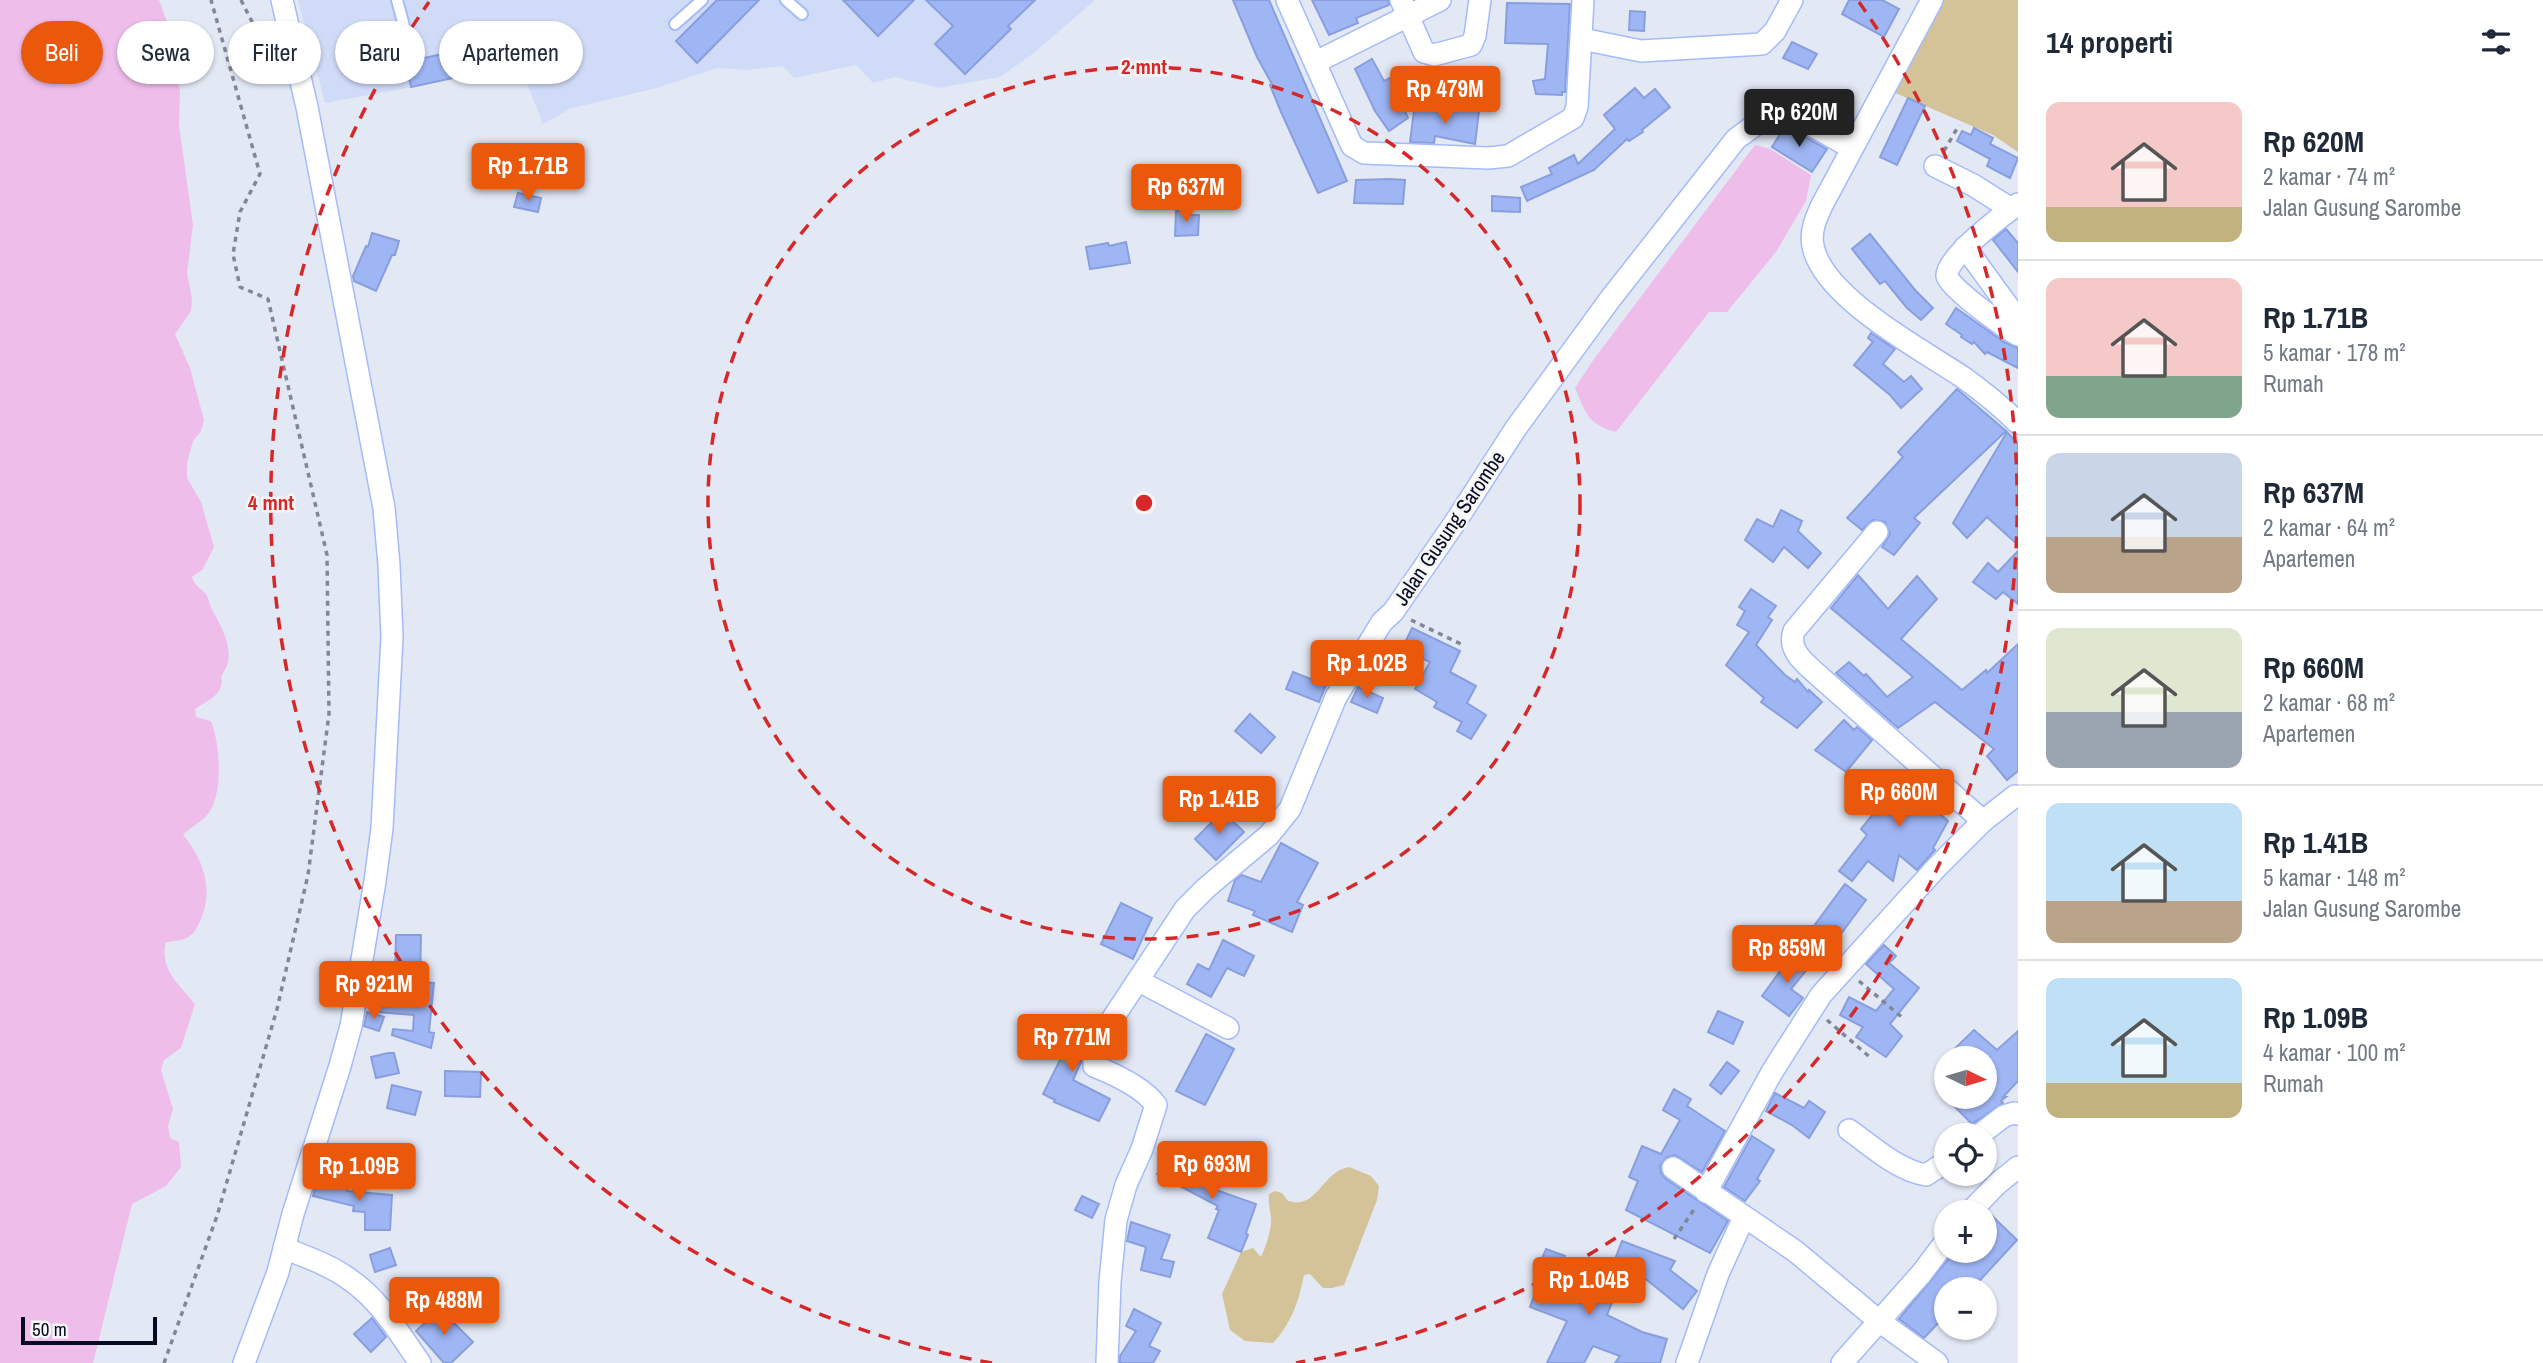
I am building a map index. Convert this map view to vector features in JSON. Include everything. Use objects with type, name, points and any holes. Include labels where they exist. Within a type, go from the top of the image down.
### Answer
[{"type":"street","points":[[244,1363],[278,1272],[353,1014],[382,828],[392,638],[384,508],[307,107],[282,0]]},
{"type":"street","points":[[1287,0],[1352,146],[1364,153],[1488,158],[1508,156],[1570,121],[1576,112],[1583,0]]},
{"type":"street","points":[[1316,62],[1404,7],[1440,0]]},
{"type":"street","points":[[1404,7],[1424,52],[1434,55],[1471,45],[1475,36],[1480,0]]},
{"type":"street","points":[[1582,39],[1641,51],[1762,44],[1775,31],[1792,0]]},
{"type":"street","points":[[1932,0],[1822,205],[1814,226],[1813,245],[1818,260],[1833,280],[1863,309],[1911,345],[1965,379],[2018,422]]},
{"type":"street","name":"Jalan Gusung Sarombe","points":[[1107,1363],[1116,1220],[1156,1105],[1152,1099],[1125,1081],[1094,1066],[1094,1053],[1107,1027],[1185,909],[1269,835],[1290,809],[1336,697],[1382,622],[1393,612],[1516,428],[1611,298],[1736,139],[1770,114],[1788,112],[1852,148]]},
{"type":"street","points":[[1935,166],[2012,209],[1950,262],[1948,280],[1972,302],[2018,335]]},
{"type":"street","points":[[1965,247],[2018,320]]},
{"type":"street","points":[[1877,532],[1794,631],[1794,650],[1819,676],[1983,821]]},
{"type":"street","points":[[1706,1192],[1772,1072],[1812,1007],[1936,867],[1983,821],[2017,796]]},
{"type":"street","points":[[1139,981],[1228,1028]]},
{"type":"street","points":[[1995,1123],[2004,1116],[2018,1114]]},
{"type":"street","points":[[1849,1130],[1916,1173],[1926,1175],[1934,1170]]},
{"type":"street","points":[[1982,1200],[2018,1167]]},
{"type":"street","points":[[1673,1168],[1818,1268],[1879,1321],[1937,1363]]},
{"type":"street","points":[[1687,1363],[1718,1274],[1744,1217]]},
{"type":"street","points":[[284,1248],[350,1279],[377,1304],[420,1363]]},
{"type":"street","points":[[1842,1363],[1934,1257]]},
{"type":"lane","points":[[397,0],[403,21]]},
{"type":"lane","points":[[675,24],[702,0]]},
{"type":"lane","points":[[786,0],[802,14]]},
{"type":"path","points":[[164,1363],[217,1216],[277,1009],[308,875],[329,715],[327,555],[268,299],[240,287],[233,254],[240,212],[260,174],[211,0]]},
{"type":"path","points":[[241,0],[251,21]]},
{"type":"path","points":[[1935,166],[1959,125]]},
{"type":"path","points":[[1393,612],[1461,644]]},
{"type":"path","points":[[1844,968],[1903,1020]]},
{"type":"path","points":[[1812,1007],[1872,1059]]},
{"type":"path","points":[[1674,1239],[1706,1192]]},
{"type":"shaded area","points":[[0,0],[159,0],[167,21],[117,21],[117,84],[178,84],[180,90],[179,125],[193,225],[187,273],[192,299],[191,311],[175,334],[190,368],[204,420],[201,431],[193,441],[187,463],[187,478],[201,502],[214,547],[203,569],[192,577],[207,596],[229,651],[226,668],[221,676],[221,687],[195,709],[196,717],[211,721],[219,768],[213,805],[203,820],[183,835],[196,854],[205,876],[204,910],[194,932],[185,939],[166,942],[165,952],[165,961],[172,976],[195,1004],[181,1048],[164,1060],[161,1070],[173,1109],[168,1126],[170,1138],[179,1142],[181,1167],[166,1186],[132,1204],[93,1363],[0,1363]]},
{"type":"shaded area","points":[[298,0],[1095,0],[1034,53],[1000,77],[939,88],[895,77],[873,83],[856,65],[794,78],[783,66],[747,70],[717,68],[657,88],[572,108],[543,124],[527,84],[583,84],[583,21],[439,21],[439,82],[325,103],[320,84],[321,21],[304,21]]},
{"type":"shaded area","points":[[1942,0],[2018,0],[2018,152],[1993,135],[1893,92]]},
{"type":"shaded area","points":[[1755,145],[1770,149],[1811,175],[1806,201],[1776,252],[1727,312],[1709,312],[1616,432],[1599,425],[1585,411],[1575,388]]},
{"type":"shaded area","points":[[1349,1167],[1371,1176],[1379,1186],[1377,1200],[1344,1285],[1323,1288],[1310,1274],[1304,1275],[1293,1312],[1273,1343],[1245,1341],[1230,1330],[1222,1294],[1241,1252],[1253,1248],[1261,1257],[1271,1227],[1269,1194],[1275,1191],[1282,1193],[1288,1201],[1306,1200],[1332,1176]]},
{"type":"building","points":[[717,0],[759,0],[697,63],[676,41]]},
{"type":"building","points":[[843,0],[914,0],[878,36]]},
{"type":"building","points":[[926,0],[1035,0],[1008,26],[1011,29],[965,74],[935,44],[953,26]]},
{"type":"building","points":[[1233,0],[1269,0],[1347,181],[1318,193]]},
{"type":"building","points":[[1312,0],[1388,0],[1389,5],[1356,18],[1358,23],[1329,35]]},
{"type":"building","points":[[1849,0],[1882,0],[1899,9],[1884,37],[1842,14]]},
{"type":"building","points":[[1507,3],[1570,4],[1565,92],[1562,92],[1562,95],[1536,94],[1533,81],[1545,79],[1548,44],[1505,43]]},
{"type":"building","points":[[1630,11],[1645,12],[1644,31],[1629,30]]},
{"type":"building","points":[[1792,42],[1817,54],[1808,69],[1783,58]]},
{"type":"building","points":[[439,55],[439,81],[425,84],[425,58]]},
{"type":"building","points":[[1372,59],[1384,81],[1390,78],[1408,118],[1389,131],[1375,111],[1355,69]]},
{"type":"building","points":[[1635,88],[1644,98],[1655,89],[1670,107],[1642,130],[1643,132],[1629,141],[1627,139],[1594,170],[1527,201],[1521,187],[1552,174],[1549,168],[1574,155],[1578,164],[1615,129],[1604,115]]},
{"type":"building","points":[[1908,98],[1925,106],[1897,165],[1880,157]]},
{"type":"building","points":[[1414,111],[1479,111],[1475,144],[1435,136],[1434,143],[1410,142]]},
{"type":"building","points":[[1785,126],[1827,149],[1812,172],[1772,147]]},
{"type":"building","points":[[1974,128],[1993,138],[1990,144],[2018,158],[2010,178],[1987,166],[1990,159],[1957,141],[1962,131],[1971,135]]},
{"type":"building","points":[[1356,180],[1405,180],[1403,204],[1354,203]]},
{"type":"building","points":[[518,193],[541,198],[538,212],[514,207]]},
{"type":"building","points":[[1492,196],[1520,198],[1520,212],[1492,211]]},
{"type":"building","points":[[1176,211],[1190,211],[1190,215],[1199,215],[1198,235],[1175,236]]},
{"type":"building","points":[[2006,229],[2018,243],[2018,272],[1993,240]]},
{"type":"building","points":[[372,233],[399,241],[395,255],[392,255],[376,291],[354,281],[353,276]]},
{"type":"building","points":[[1870,234],[1933,308],[1921,320],[1907,308],[1885,281],[1880,284],[1852,249]]},
{"type":"building","points":[[1126,242],[1130,263],[1090,269],[1086,247]]},
{"type":"building","points":[[1956,308],[2004,342],[2018,348],[2018,368],[1987,352],[1985,354],[1974,342],[1972,344],[1961,337],[1962,335],[1946,324]]},
{"type":"building","points":[[1871,333],[1895,349],[1883,364],[1904,382],[1911,376],[1922,389],[1901,408],[1890,395],[1854,365],[1873,342],[1868,338]]},
{"type":"building","points":[[1957,389],[2006,431],[1914,518],[1920,523],[1894,555],[1882,547],[1890,534],[1885,522],[1873,520],[1862,530],[1847,518],[1903,457],[1898,452]]},
{"type":"building","points":[[2007,432],[2018,444],[2018,545],[1987,517],[1967,538],[1953,523]]},
{"type":"building","points":[[1781,510],[1802,521],[1798,531],[1821,553],[1808,568],[1784,547],[1773,562],[1745,540],[1757,519],[1773,527]]},
{"type":"building","points":[[2018,551],[2018,604],[2003,592],[1996,599],[1973,582],[1988,563],[1998,572]]},
{"type":"building","points":[[1858,575],[1888,609],[1917,576],[1937,599],[1901,639],[1962,690],[1986,670],[1987,673],[2018,644],[2018,771],[2007,780],[1987,756],[1994,749],[1935,702],[1898,728],[1836,673],[1849,662],[1864,676],[1866,674],[1887,697],[1913,677],[1831,608]]},
{"type":"building","points":[[1751,589],[1776,606],[1768,617],[1772,620],[1756,645],[1785,675],[1795,682],[1797,679],[1808,692],[1809,690],[1822,702],[1797,728],[1761,702],[1764,698],[1726,665],[1749,632],[1737,625],[1745,611],[1739,607]]},
{"type":"building","points":[[1412,628],[1460,651],[1450,672],[1476,686],[1467,703],[1486,715],[1471,739],[1457,731],[1462,722],[1434,707],[1437,702],[1415,689],[1430,662],[1402,649]]},
{"type":"building","points":[[1293,672],[1326,685],[1319,702],[1286,689]]},
{"type":"building","points":[[1358,687],[1383,698],[1377,713],[1351,702]]},
{"type":"building","points":[[1250,714],[1275,737],[1261,753],[1235,731]]},
{"type":"building","points":[[1844,720],[1854,730],[1857,727],[1872,740],[1846,772],[1815,750]]},
{"type":"building","points":[[1889,772],[1908,786],[1914,778],[1944,805],[1939,813],[1948,821],[1933,848],[1935,850],[1917,870],[1899,855],[1893,881],[1868,861],[1852,881],[1839,871],[1867,835],[1861,829],[1887,797],[1875,790]]},
{"type":"building","points":[[1226,815],[1244,832],[1216,860],[1195,839],[1217,817],[1221,820]]},
{"type":"building","points":[[1281,843],[1318,863],[1297,902],[1303,905],[1292,932],[1253,915],[1255,911],[1228,901],[1235,880],[1242,875],[1261,882]]},
{"type":"building","points":[[1845,884],[1866,900],[1829,950],[1808,934]]},
{"type":"building","points":[[1121,903],[1152,918],[1133,959],[1101,944]]},
{"type":"building","points":[[396,935],[421,935],[420,982],[434,983],[429,1032],[434,1033],[431,1048],[392,1035],[393,1029],[413,1031],[414,1015],[377,1012],[372,986],[395,981]]},
{"type":"building","points":[[1223,940],[1254,956],[1244,976],[1227,968],[1211,997],[1187,984],[1198,964],[1209,970]]},
{"type":"building","points":[[1884,945],[1896,956],[1889,963],[1919,988],[1890,1024],[1902,1036],[1886,1057],[1856,1037],[1863,1027],[1840,1015],[1849,997],[1876,1011],[1894,989],[1866,964]]},
{"type":"building","points":[[1790,951],[1809,967],[1791,989],[1803,998],[1789,1016],[1762,996],[1783,967],[1780,963]]},
{"type":"building","points":[[1718,1011],[1743,1022],[1733,1044],[1708,1032]]},
{"type":"building","points":[[367,1012],[384,1017],[379,1031],[364,1026]]},
{"type":"building","points":[[1056,1018],[1089,1033],[1082,1047],[1081,1062],[1073,1080],[1110,1099],[1099,1121],[1054,1102],[1055,1100],[1043,1094],[1065,1050],[1046,1041]]},
{"type":"building","points":[[1974,1030],[1992,1046],[1957,1046]]},
{"type":"building","points":[[2018,1031],[2018,1081],[2003,1097],[2006,1097],[2001,1101],[2003,1103],[1997,1107],[1997,1050]]},
{"type":"building","points":[[1206,1034],[1234,1049],[1205,1105],[1176,1091]]},
{"type":"building","points":[[394,1053],[399,1073],[376,1078],[371,1057]]},
{"type":"building","points":[[1727,1062],[1739,1071],[1721,1094],[1710,1085]]},
{"type":"building","points":[[445,1071],[481,1072],[480,1097],[445,1096]]},
{"type":"building","points":[[392,1085],[421,1092],[415,1115],[387,1108]]},
{"type":"building","points":[[1674,1089],[1691,1099],[1687,1106],[1725,1131],[1702,1172],[1675,1155],[1667,1157],[1660,1166],[1666,1179],[1728,1221],[1710,1253],[1626,1210],[1638,1181],[1629,1177],[1642,1146],[1661,1154],[1680,1120],[1663,1110]]},
{"type":"building","points":[[1775,1093],[1804,1108],[1809,1101],[1825,1112],[1809,1138],[1766,1111]]},
{"type":"building","points":[[1958,1110],[1993,1110],[1973,1123]]},
{"type":"building","points":[[1752,1136],[1774,1150],[1757,1179],[1760,1181],[1745,1201],[1724,1187]]},
{"type":"building","points":[[1169,1150],[1209,1171],[1202,1185],[1256,1204],[1241,1252],[1208,1238],[1219,1210],[1216,1209],[1218,1206],[1157,1174]]},
{"type":"building","points":[[321,1178],[349,1185],[347,1191],[392,1195],[390,1230],[365,1230],[365,1212],[353,1211],[354,1206],[313,1196]]},
{"type":"building","points":[[1082,1196],[1099,1204],[1092,1218],[1075,1210]]},
{"type":"building","points":[[1997,1221],[2017,1240],[1997,1262]]},
{"type":"building","points":[[1131,1222],[1170,1235],[1161,1259],[1174,1262],[1170,1277],[1141,1270],[1146,1247],[1127,1241]]},
{"type":"building","points":[[1622,1241],[1675,1261],[1670,1270],[1697,1291],[1683,1309],[1629,1269],[1627,1273],[1612,1267]]},
{"type":"building","points":[[390,1248],[396,1265],[375,1272],[370,1255]]},
{"type":"building","points":[[1546,1249],[1565,1256],[1563,1268],[1618,1287],[1607,1315],[1642,1332],[1667,1339],[1660,1363],[1615,1363],[1620,1356],[1593,1346],[1584,1363],[1547,1363],[1567,1321],[1530,1307],[1543,1272],[1537,1270]]},
{"type":"building","points":[[1945,1263],[1996,1263],[1983,1277],[1934,1277],[1934,1328],[1924,1338],[1899,1319]]},
{"type":"building","points":[[440,1309],[473,1342],[451,1363],[444,1363],[416,1331]]},
{"type":"building","points":[[1134,1309],[1161,1323],[1149,1346],[1160,1351],[1153,1363],[1120,1363],[1120,1356],[1136,1331],[1126,1326]]},
{"type":"building","points":[[372,1318],[386,1337],[371,1352],[354,1334]]}]
